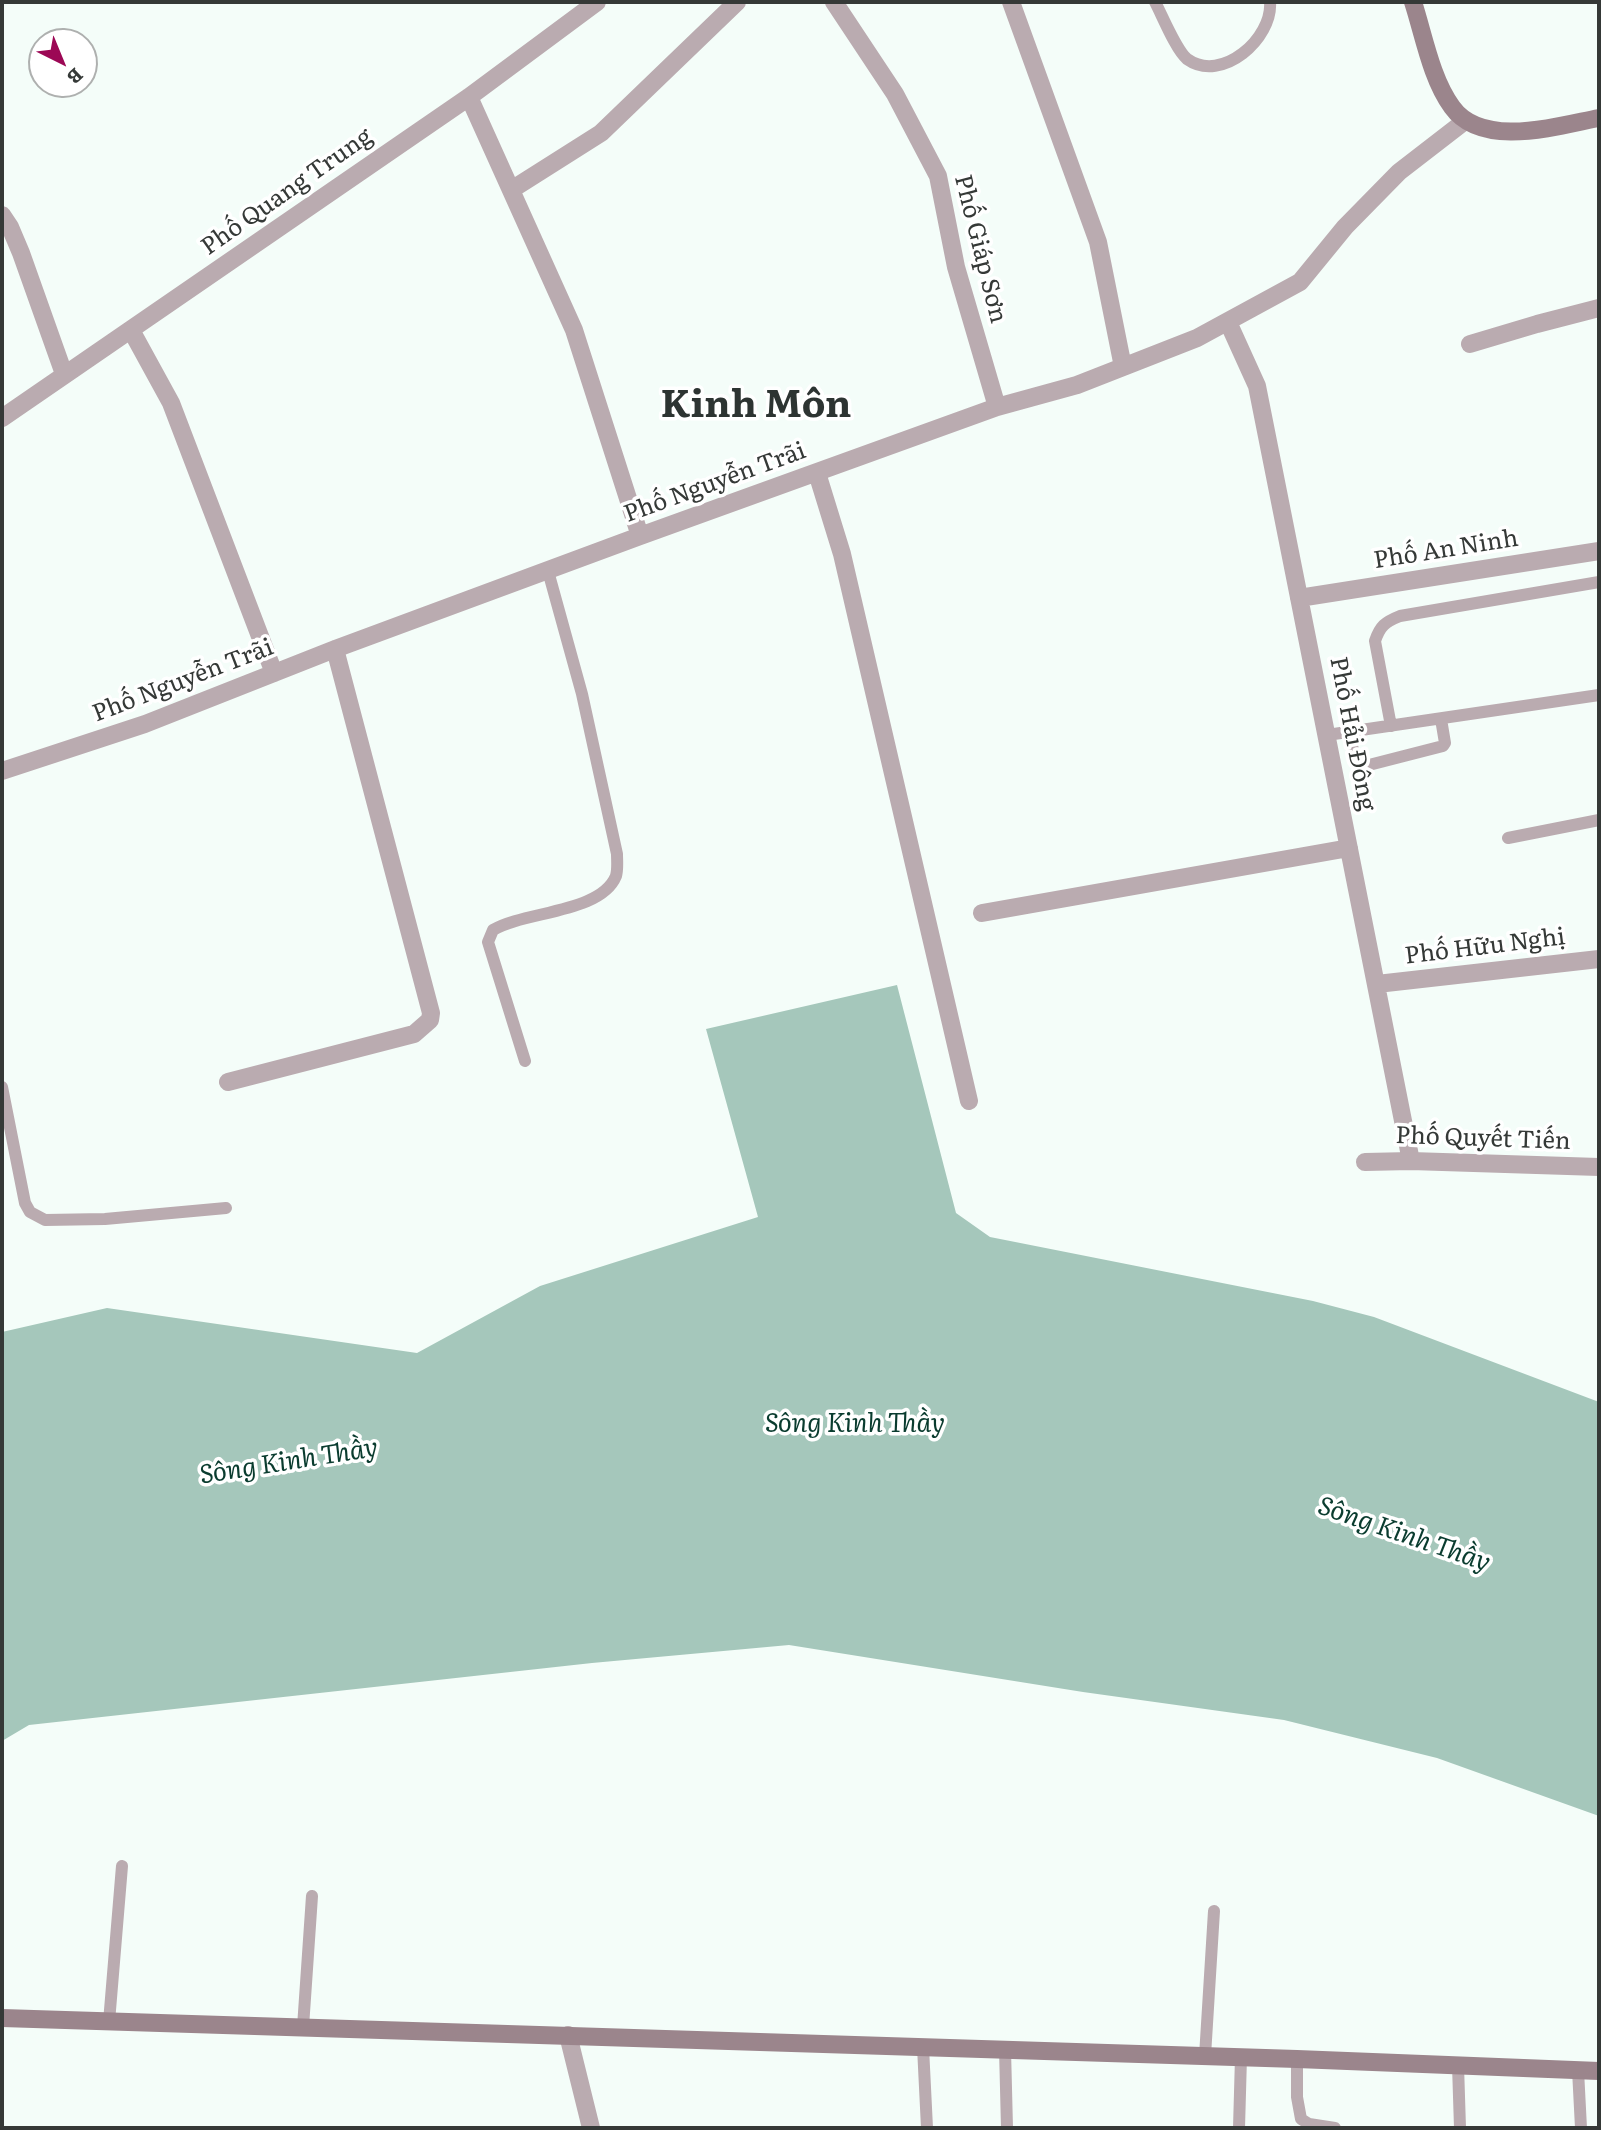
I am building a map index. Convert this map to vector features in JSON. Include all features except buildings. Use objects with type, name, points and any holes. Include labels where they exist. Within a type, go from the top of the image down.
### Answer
[{"type":"street","name":"Phố Quang Trung","points":[[2,418],[470,97],[597,2]]},
{"type":"street","points":[[511,190],[601,133],[737,2]]},
{"type":"street","name":"Phố Giáp Sơn","points":[[834,2],[895,94],[938,176],[956,267],[997,407]]},
{"type":"street","points":[[1011,2],[1098,242],[1123,367]]},
{"type":"street","points":[[1413,2],[1439,83],[1452,107],[1465,121],[1501,132],[1539,129],[1599,118]]},
{"type":"street","points":[[470,97],[574,330],[640,536]]},
{"type":"street","name":"Phố Nguyễn Trãi","points":[[2,771],[145,724],[335,649],[640,536],[997,407],[1077,385],[1197,338],[1300,282],[1345,227],[1399,172],[1465,121]]},
{"type":"street","points":[[2,215],[21,253],[64,374]]},
{"type":"street","points":[[1470,344],[1599,308]]},
{"type":"street","name":"Phố Hải Đông","points":[[1227,322],[1257,386],[1411,1161]]},
{"type":"street","points":[[131,330],[171,402],[274,673]]},
{"type":"street","points":[[817,473],[842,554],[969,1101]]},
{"type":"street","name":"Phố An Ninh","points":[[1299,598],[1599,551]]},
{"type":"street","points":[[228,1082],[414,1034],[430,1020],[431,1013],[335,649]]},
{"type":"street","points":[[982,913],[1349,848]]},
{"type":"street","name":"Phố Hữu Nghị","points":[[1377,984],[1599,959]]},
{"type":"street","name":"Phố Quyết Tiến","points":[[1365,1162],[1599,1167]]},
{"type":"street","points":[[2,2018],[1005,2049],[1599,2071]]},
{"type":"street","points":[[568,2035],[590,2128]]},
{"type":"lane","points":[[1155,2],[1185,58],[1195,63],[1213,65],[1231,61],[1254,44],[1269,16],[1270,2]]},
{"type":"lane","points":[[525,1061],[488,942],[493,930],[594,899],[609,887],[617,874],[617,854],[582,694],[548,571]]},
{"type":"lane","points":[[1391,726],[1375,641],[1379,628],[1385,623],[1400,616],[1599,582]]},
{"type":"lane","points":[[1327,735],[1599,695]]},
{"type":"lane","points":[[1349,732],[1356,763],[1365,766],[1443,746],[1446,743],[1441,719]]},
{"type":"lane","points":[[1508,838],[1599,820]]},
{"type":"lane","points":[[2,1087],[25,1203],[30,1212],[45,1220],[105,1219],[226,1208]]},
{"type":"lane","points":[[109,2022],[122,1866]]},
{"type":"lane","points":[[303,2027],[312,1896]]},
{"type":"lane","points":[[1205,2056],[1214,1911]]},
{"type":"lane","points":[[923,2047],[927,2128]]},
{"type":"lane","points":[[1005,2049],[1007,2128]]},
{"type":"lane","points":[[1239,2128],[1241,2057]]},
{"type":"lane","points":[[1297,2059],[1297,2097],[1301,2119],[1309,2124],[1335,2128]]},
{"type":"lane","points":[[1458,2065],[1460,2128]]},
{"type":"lane","points":[[1578,2070],[1581,2128]]},
{"type":"water","name":"Sông Kinh Thầy","points":[[897,985],[956,1213],[990,1237],[1313,1301],[1374,1317],[1599,1402],[1599,1816],[1437,1758],[1284,1720],[1083,1692],[789,1645],[592,1663],[29,1725],[2,1741],[2,1332],[107,1308],[417,1353],[540,1286],[758,1217],[706,1029]]},
{"type":"district","name":"Kinh Môn","points":[[756,406]]}]
